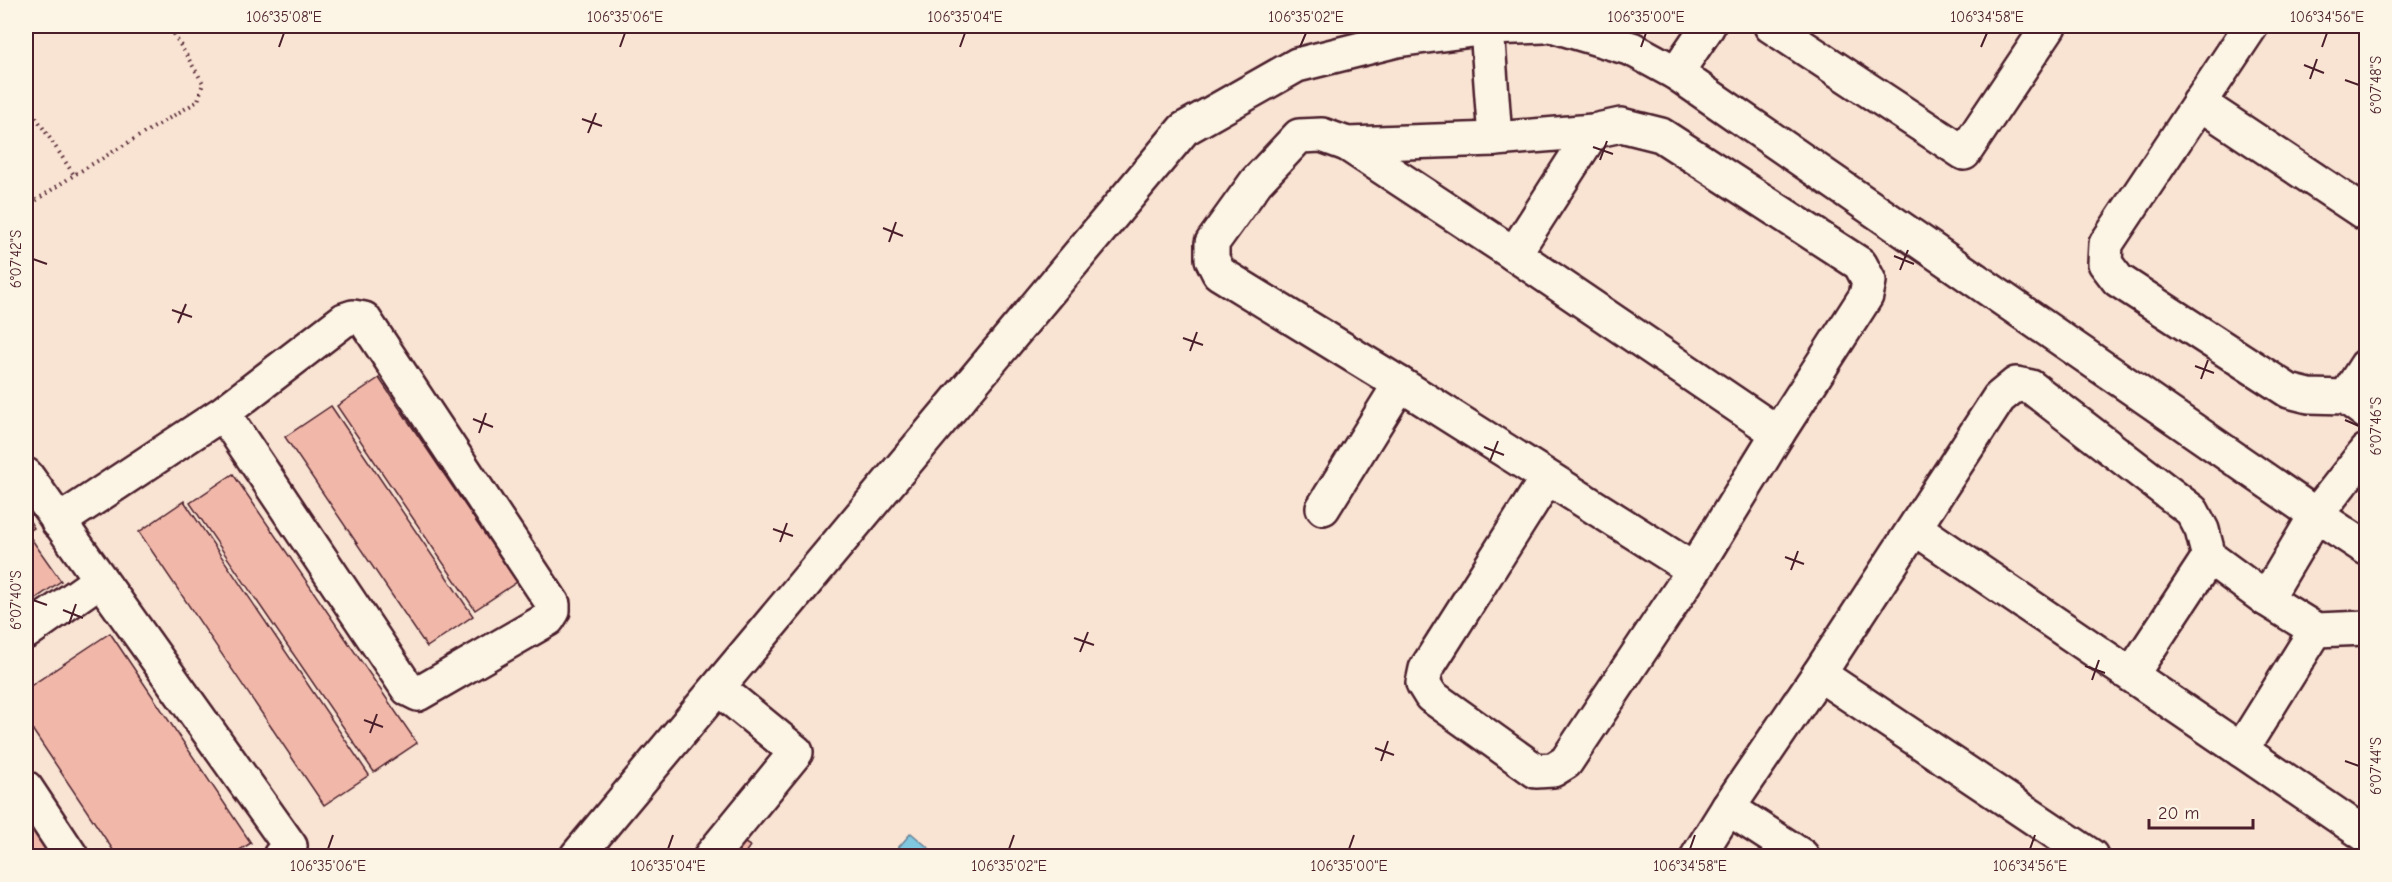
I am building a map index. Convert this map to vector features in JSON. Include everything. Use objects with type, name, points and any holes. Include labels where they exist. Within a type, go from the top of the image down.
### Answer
[{"type":"street","points":[[577,856],[1184,129],[1297,65],[1397,40],[1487,28],[1544,26]]},
{"type":"street","points":[[1555,26],[1632,49],[1676,73],[2367,548]]},
{"type":"street","points":[[1676,73],[1708,26]]},
{"type":"street","points":[[1771,26],[1964,153],[2049,26]]},
{"type":"street","points":[[2251,26],[2106,244],[2106,263],[2118,280],[2289,391],[2356,404],[2367,366]]},
{"type":"street","points":[[1487,28],[1496,139]]},
{"type":"street","points":[[2199,103],[2367,214]]},
{"type":"street","points":[[1347,144],[1496,139],[1593,131],[1621,125],[1661,135],[1860,264],[1869,281],[1866,296],[1694,570],[1566,762],[1552,770],[1536,771],[1431,696],[1423,683],[1426,669],[1547,477]]},
{"type":"street","points":[[1514,254],[1593,131]]},
{"type":"street","points":[[1694,570],[1400,384],[1219,273],[1212,260],[1212,243],[1256,182],[1299,136],[1322,135],[1347,144],[1514,254],[1778,434]]},
{"type":"street","points":[[58,522],[223,413],[344,320],[353,317],[364,319],[553,604],[548,618],[418,694],[413,693],[408,689],[223,413]]},
{"type":"street","points":[[1323,508],[1400,384]]},
{"type":"street","points":[[1698,856],[1999,398],[2016,384],[2031,387],[2192,511],[2202,530],[2209,557],[2266,599],[2316,630],[2367,628]]},
{"type":"street","points":[[2266,599],[2316,515],[2367,451]]},
{"type":"street","points":[[26,475],[290,846],[288,851],[280,856]]},
{"type":"street","points":[[1915,528],[2367,835]]},
{"type":"street","points":[[2132,674],[2209,557]]},
{"type":"street","points":[[26,632],[100,580]]},
{"type":"street","points":[[2241,750],[2316,630]]},
{"type":"street","points":[[1819,674],[2091,856]]},
{"type":"street","points":[[711,856],[796,752],[718,688]]},
{"type":"street","points":[[26,788],[71,856]]},
{"type":"street","points":[[1728,808],[1802,856]]},
{"type":"path","points":[[26,207],[74,175],[198,101],[203,83],[169,26]]},
{"type":"path","points":[[26,102],[74,175]]},
{"type":"water","points":[[911,833],[938,856],[891,856]]},
{"type":"building","points":[[379,378],[517,582],[475,610],[337,406]]},
{"type":"building","points":[[331,406],[473,616],[427,647],[285,437]]},
{"type":"building","points":[[233,474],[417,743],[374,772],[190,503]]},
{"type":"building","points":[[184,501],[369,775],[324,805],[139,532]]},
{"type":"building","points":[[26,515],[34,528],[26,533]]},
{"type":"building","points":[[30,537],[61,581],[26,605],[26,540]]},
{"type":"building","points":[[110,633],[251,843],[230,856],[117,856],[26,720],[26,689]]},
{"type":"building","points":[[26,820],[50,856],[26,856]]},
{"type":"building","points":[[719,827],[750,846],[743,856],[728,856]]}]
